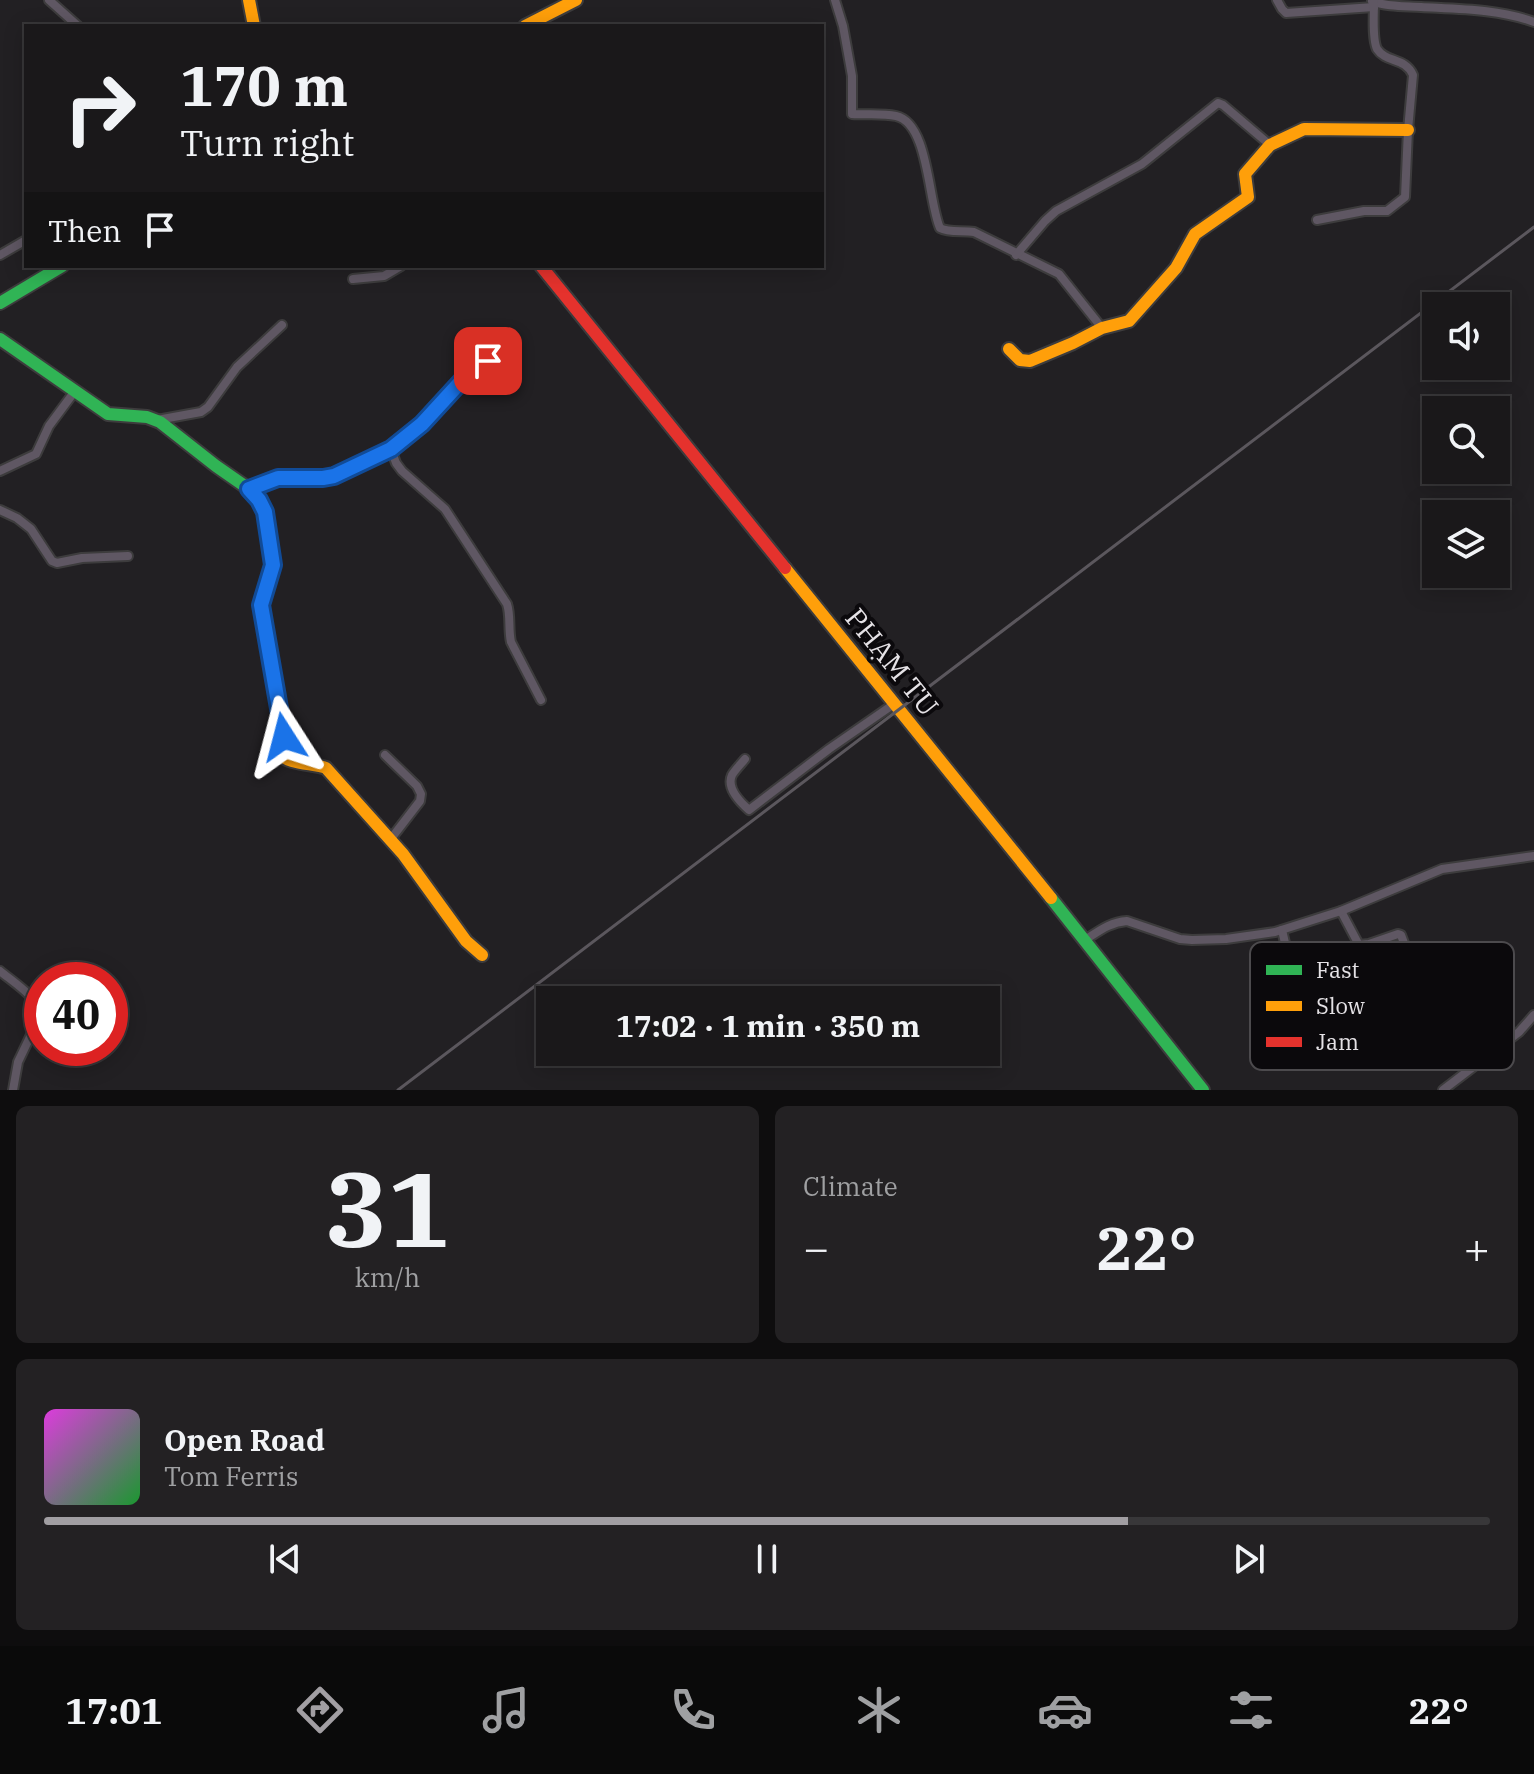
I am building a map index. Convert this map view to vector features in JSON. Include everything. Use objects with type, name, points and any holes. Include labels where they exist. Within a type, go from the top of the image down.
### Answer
[{"type":"main road","points":[[249,0],[254,24]]},
{"type":"main road","points":[[529,24],[576,0]]},
{"type":"main road","points":[[1009,349],[1020,360],[1030,361],[1102,328],[1129,321],[1176,268],[1195,234],[1248,197],[1245,174],[1270,145],[1286,136],[1304,129],[1408,130]]},
{"type":"main road","points":[[0,303],[59,268]]},
{"type":"main road","name":"PHẠM TU","points":[[543,268],[1203,1090]]},
{"type":"main road","points":[[0,339],[108,414],[118,417],[141,415],[156,420],[249,489],[259,500],[265,512],[273,565],[261,605],[284,731],[283,758],[326,768],[410,863],[466,941],[482,955]]},
{"type":"street","points":[[49,0],[76,24]]},
{"type":"street","points":[[835,0],[852,76],[852,114],[896,116],[906,120],[914,130],[921,145],[940,228],[943,231],[974,232],[1016,255],[1048,267],[1059,274],[1102,328]]},
{"type":"street","points":[[1277,0],[1286,13],[1373,3],[1427,4],[1503,14],[1534,22]]},
{"type":"street","points":[[1317,220],[1364,211],[1387,211],[1405,197],[1413,75],[1405,63],[1384,56],[1375,45],[1373,3]]},
{"type":"street","points":[[1016,255],[1056,211],[1142,164],[1218,103],[1270,145]]},
{"type":"street","points":[[0,255],[24,241]]},
{"type":"street","points":[[353,279],[384,276],[398,268]]},
{"type":"street","points":[[156,420],[201,412],[208,407],[237,367],[282,325]]},
{"type":"street","points":[[249,489],[278,478],[334,476],[391,449],[422,424],[466,376],[503,351]]},
{"type":"street","points":[[0,471],[36,454],[49,426],[75,391]]},
{"type":"street","points":[[391,449],[402,471],[445,509],[507,604],[511,642],[541,700]]},
{"type":"street","points":[[0,510],[31,529],[52,561],[57,563],[82,558],[128,556]]},
{"type":"street","points":[[745,759],[732,775],[731,784],[749,810],[894,704]]},
{"type":"street","points":[[385,755],[417,786],[421,794],[420,801],[390,840]]},
{"type":"street","points":[[1085,940],[1105,927],[1127,921],[1180,939],[1192,940],[1226,939],[1282,930],[1341,911],[1442,869],[1534,856]]},
{"type":"street","points":[[1341,911],[1357,942]]},
{"type":"street","points":[[1282,930],[1285,942]]},
{"type":"street","points":[[1375,942],[1398,934],[1404,942]]},
{"type":"street","points":[[0,971],[41,1010],[18,1062],[13,1090]]},
{"type":"street","points":[[1514,1036],[1534,1015]]},
{"type":"street","points":[[1443,1090],[1469,1070]]},
{"type":"railway","points":[[398,1090],[1534,227]]},
{"type":"traffic: fast","points":[[0,303],[59,268]]},
{"type":"traffic: fast","points":[[0,339],[108,414],[147,417],[160,422],[249,489],[259,500],[265,512],[273,565],[261,605],[284,734]]},
{"type":"traffic: fast","points":[[1051,898],[1203,1090]]},
{"type":"traffic: slow","points":[[249,0],[254,24]]},
{"type":"traffic: slow","points":[[529,24],[576,0]]},
{"type":"traffic: slow","points":[[1009,349],[1020,360],[1030,361],[1102,328],[1129,321],[1176,268],[1195,234],[1248,197],[1245,174],[1270,145],[1304,129],[1408,130]]},
{"type":"traffic: slow","points":[[785,568],[1051,898]]},
{"type":"traffic: slow","points":[[284,734],[281,750],[284,758],[326,768],[403,854],[466,941],[482,955]]},
{"type":"traffic: jam","points":[[543,268],[785,568]]},
{"type":"route","points":[[284,737],[261,605],[273,565],[265,512],[249,489],[278,478],[334,476],[375,458],[408,437],[466,376],[488,361]]}]
